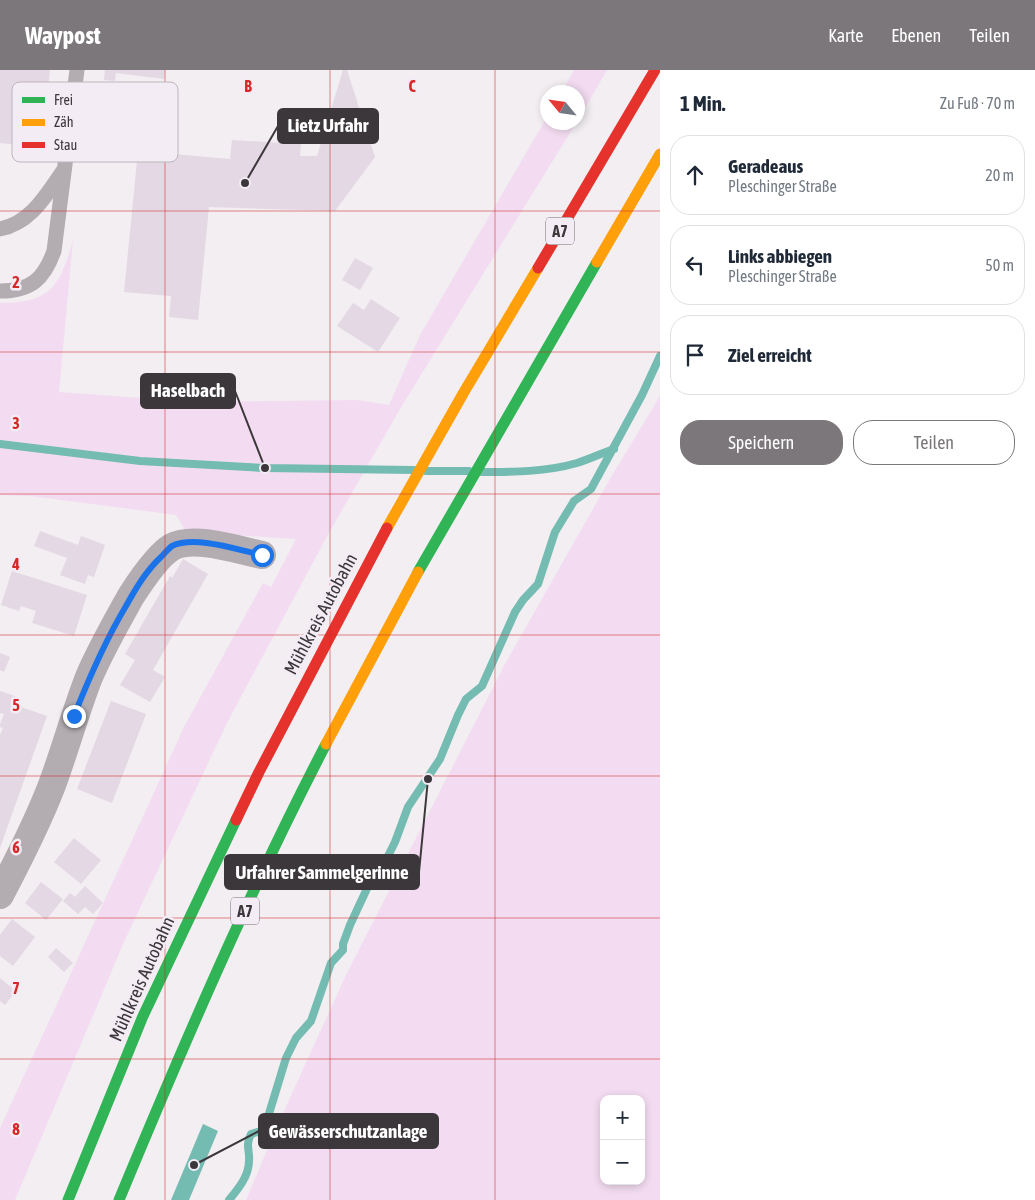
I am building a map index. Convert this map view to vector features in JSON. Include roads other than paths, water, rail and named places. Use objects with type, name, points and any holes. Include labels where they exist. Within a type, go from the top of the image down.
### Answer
[{"type":"highway","name":"Mühlkreis Autobahn","points":[[68,1200],[143,1016],[259,772],[382,537],[464,392],[655,70]]},
{"type":"highway","name":"A7","points":[[119,1200],[180,1054],[263,874],[325,746],[433,544],[660,154]]},
{"type":"street","points":[[0,895],[28,844],[52,785],[89,676],[110,632],[140,581],[156,561],[172,546],[191,542],[214,544],[262,555]]},
{"type":"lane","points":[[0,291],[10,291],[25,287],[38,280],[49,267],[54,251],[66,162]]},
{"type":"lane","points":[[0,229],[18,224],[34,210],[65,167]]},
{"type":"waterway","points":[[229,1200],[242,1182],[249,1167],[248,1142],[251,1134],[264,1130],[286,1058],[296,1038],[311,1021],[331,963],[343,950],[343,944],[350,925],[371,880],[380,872],[395,842],[408,807],[440,759],[466,699],[482,686],[515,612],[538,584],[555,532],[574,501],[591,489],[642,395],[660,356]]},
{"type":"waterway","points":[[0,444],[140,461],[265,468],[414,470]]},
{"type":"waterway","points":[[481,472],[517,472],[565,466],[614,449]]},
{"type":"waterway","points":[[426,471],[469,471]]},
{"type":"place","name":"Lietz Urfahr","points":[[245,183]]},
{"type":"place","name":"Haselbach","points":[[265,468]]},
{"type":"place","name":"Urfahrer Sammelgerinne","points":[[428,779]]},
{"type":"place","name":"Gewässerschutzanlage","points":[[194,1165]]}]
